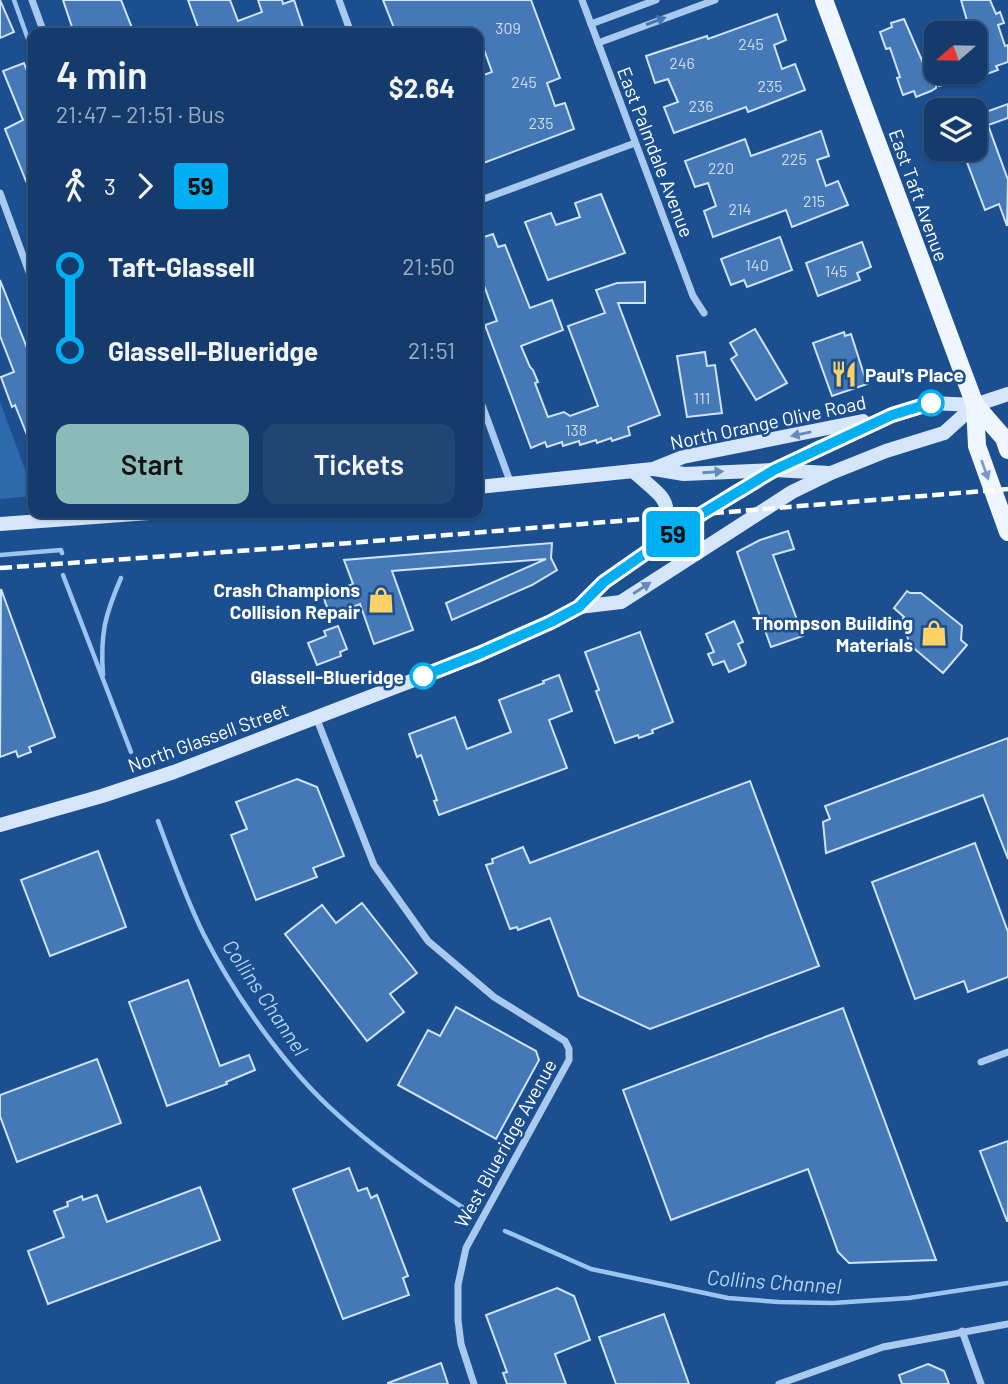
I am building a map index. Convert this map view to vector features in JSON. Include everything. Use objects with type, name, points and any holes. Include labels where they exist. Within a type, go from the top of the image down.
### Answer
[{"type":"main road","name":"East Taft Avenue","points":[[824,0],[975,405]]},
{"type":"main road","name":"North Glassell Street","points":[[0,825],[174,772],[479,654],[579,607],[604,582],[737,491],[774,470],[892,415],[931,403],[975,405],[1008,394]]},
{"type":"main road","name":"North Glassell Street","points":[[579,607],[621,602],[765,508],[831,473],[944,433],[975,405]]},
{"type":"main road","points":[[975,405],[1004,438],[1008,450]]},
{"type":"main road","points":[[975,405],[976,446],[1008,533]]},
{"type":"main road","name":"North Orange Olive Road","points":[[653,469],[683,457],[892,415]]},
{"type":"main road","name":"North Orange Olive Road","points":[[483,487],[653,469],[684,474],[774,470],[831,473]]},
{"type":"main road","points":[[633,471],[663,497],[667,505],[666,521],[654,547]]},
{"type":"main road","points":[[0,524],[68,518]]},
{"type":"street","points":[[32,0],[42,28]]},
{"type":"street","points":[[339,0],[349,28]]},
{"type":"street","name":"East Palmdale Avenue","points":[[582,0],[693,296],[704,313]]},
{"type":"street","points":[[591,24],[656,0]]},
{"type":"street","points":[[598,43],[715,0]]},
{"type":"street","points":[[483,199],[635,143]]},
{"type":"street","points":[[0,193],[28,269]]},
{"type":"street","points":[[483,408],[511,484]]},
{"type":"street","name":"West Blueridge Avenue","points":[[316,717],[374,865],[428,941],[494,997],[565,1041],[569,1049],[569,1060],[466,1248],[458,1285],[458,1320],[461,1344],[474,1384]]},
{"type":"street","points":[[981,1062],[1008,1052]]},
{"type":"street","points":[[779,1384],[883,1347],[1008,1324]]},
{"type":"street","points":[[961,1331],[981,1384]]},
{"type":"shaded area","points":[[0,402],[28,478],[28,496],[0,499]]},
{"type":"building","points":[[0,0],[14,32],[0,38]]},
{"type":"building","points":[[63,0],[121,0],[132,28],[72,28]]},
{"type":"building","points":[[188,0],[230,0],[238,21],[262,12],[258,0],[282,0],[283,4],[294,0],[303,28],[198,28]]},
{"type":"building","points":[[383,0],[531,0],[560,78],[547,83],[555,106],[565,103],[574,129],[483,163],[483,75],[492,72],[483,47],[483,28],[394,28]]},
{"type":"building","points":[[961,0],[990,0],[996,14],[1000,12],[1004,23],[998,25],[1005,46],[1008,45],[1008,62],[996,66],[998,70],[987,74],[987,21],[967,21]]},
{"type":"building","points":[[777,14],[786,40],[774,45],[782,69],[795,64],[805,90],[748,112],[746,107],[674,133],[664,107],[678,102],[668,79],[655,83],[646,56],[707,36],[708,39]]},
{"type":"building","points":[[904,19],[924,65],[924,84],[936,84],[936,88],[916,97],[914,91],[903,95],[890,48],[886,49],[880,32],[892,27],[891,23]]},
{"type":"building","points":[[24,63],[28,74],[28,186],[5,129],[23,120],[3,71]]},
{"type":"building","points":[[1008,104],[1008,118],[988,125],[1008,180],[1007,226],[999,204],[985,210],[967,161],[987,161],[987,112]]},
{"type":"building","points":[[821,131],[829,156],[817,160],[826,186],[838,181],[848,205],[792,227],[786,210],[713,237],[704,211],[716,206],[708,183],[695,187],[685,161],[745,139],[751,156]]},
{"type":"building","points":[[601,194],[625,253],[548,280],[525,222],[551,213],[556,225],[580,217],[575,203]]},
{"type":"building","points":[[493,234],[498,247],[505,245],[530,308],[552,300],[563,330],[521,346],[538,382],[535,383],[548,417],[564,412],[570,416],[598,406],[568,326],[605,313],[596,290],[617,283],[645,282],[645,303],[618,303],[660,415],[628,427],[630,435],[612,441],[611,438],[580,445],[579,441],[563,446],[562,442],[547,447],[545,442],[531,448],[485,325],[497,321],[483,283],[483,237]]},
{"type":"building","points":[[780,237],[792,270],[747,287],[744,280],[731,285],[721,259]]},
{"type":"building","points":[[862,242],[871,267],[857,273],[860,280],[818,296],[806,263]]},
{"type":"building","points":[[0,280],[28,350],[28,438],[15,405],[12,407],[1,377],[14,372],[0,336]]},
{"type":"building","points":[[755,329],[787,383],[756,400],[731,359],[737,355],[730,343]]},
{"type":"building","name":"Paul's Place","points":[[844,332],[845,336],[851,334],[867,384],[832,396],[813,343]]},
{"type":"building","points":[[705,352],[707,366],[715,365],[722,413],[687,417],[677,356]]},
{"type":"building","points":[[788,531],[794,549],[773,555],[803,636],[771,647],[737,552],[760,540]]},
{"type":"building","points":[[552,543],[551,558],[557,570],[532,585],[452,620],[446,603],[546,559],[392,571],[413,630],[374,644],[360,604],[331,616],[325,602],[324,595],[353,584],[344,560]]},
{"type":"building","points":[[1,589],[55,737],[29,747],[31,752],[18,757],[16,751],[0,757]]},
{"type":"building","name":"Thompson Building Materials","points":[[907,591],[921,593],[962,626],[961,640],[967,645],[943,673],[910,645],[905,630],[899,624],[904,617],[894,608]]},
{"type":"building","points":[[734,621],[743,642],[738,644],[746,662],[729,672],[724,661],[713,665],[708,654],[714,652],[706,634]]},
{"type":"building","points":[[338,626],[347,649],[340,652],[341,656],[317,665],[308,643],[326,636],[324,631]]},
{"type":"building","points":[[640,632],[673,722],[652,730],[653,733],[615,743],[585,652]]},
{"type":"building","points":[[559,675],[572,711],[549,720],[567,768],[439,815],[434,801],[437,800],[421,755],[417,757],[409,734],[455,717],[467,749],[511,732],[499,700]]},
{"type":"building","points":[[1008,738],[1008,859],[983,795],[826,853],[823,822],[830,819],[825,806]]},
{"type":"building","points":[[297,779],[317,787],[344,856],[313,868],[317,877],[256,900],[231,835],[247,829],[236,802]]},
{"type":"building","points":[[750,781],[819,966],[650,1029],[579,996],[550,918],[518,930],[517,927],[510,929],[486,865],[493,863],[492,859],[523,847],[530,863]]},
{"type":"building","points":[[975,843],[1008,932],[1008,977],[968,992],[964,981],[915,999],[872,882]]},
{"type":"building","points":[[98,851],[126,927],[50,956],[21,880]]},
{"type":"building","points":[[362,903],[417,973],[390,994],[404,1012],[367,1041],[285,934],[322,905],[336,923]]},
{"type":"building","points":[[188,980],[220,1066],[249,1055],[255,1070],[226,1082],[227,1084],[167,1106],[129,1002]]},
{"type":"building","points":[[456,1007],[536,1051],[539,1060],[496,1139],[398,1085],[428,1030],[440,1036]]},
{"type":"building","points":[[843,1008],[936,1260],[849,1263],[838,1252],[808,1169],[671,1220],[623,1090]]},
{"type":"building","points":[[97,1059],[121,1123],[17,1162],[0,1116],[0,1095]]},
{"type":"building","points":[[1008,1141],[1008,1221],[1007,1221],[980,1151]]},
{"type":"building","points":[[349,1168],[358,1191],[367,1188],[371,1198],[377,1195],[408,1276],[403,1278],[409,1295],[343,1319],[293,1189]]},
{"type":"building","points":[[200,1187],[220,1240],[48,1304],[28,1251],[64,1237],[54,1211],[68,1206],[67,1202],[82,1196],[83,1200],[97,1195],[107,1222]]},
{"type":"building","points":[[557,1288],[574,1296],[590,1340],[555,1354],[566,1384],[507,1384],[503,1373],[507,1372],[486,1315]]},
{"type":"building","points":[[664,1314],[689,1384],[616,1384],[599,1337]]},
{"type":"building","points":[[441,1363],[448,1384],[388,1384],[388,1383]]},
{"type":"building","points":[[928,1364],[944,1371],[949,1384],[902,1384],[899,1375]]},
{"type":"waterway","points":[[14,0],[28,39]]},
{"type":"waterway","name":"Collins Channel","points":[[0,555],[61,550],[62,553]]},
{"type":"waterway","name":"Collins Channel","points":[[63,575],[131,752]]},
{"type":"waterway","points":[[103,675],[105,625],[121,578]]},
{"type":"waterway","name":"Collins Channel","points":[[158,821],[204,935],[246,1007],[281,1054],[319,1097],[352,1128],[398,1164],[462,1207]]},
{"type":"waterway","name":"Collins Channel","points":[[505,1231],[591,1269],[728,1298],[833,1303],[909,1298],[1008,1283]]},
{"type":"railway","points":[[0,568],[350,543],[1008,489]]},
{"type":"bus line","name":"59","points":[[423,676],[479,654],[579,607],[604,582],[703,513],[774,470],[892,415],[931,403]]},
{"type":"place","name":"Paul's Place","points":[[844,374]]},
{"type":"place","name":"Crash Champions Collision Repair","points":[[381,600]]},
{"type":"place","name":"Thompson Building Materials","points":[[934,633]]},
{"type":"place","name":"Glassell-Blueridge","points":[[423,676]]}]
